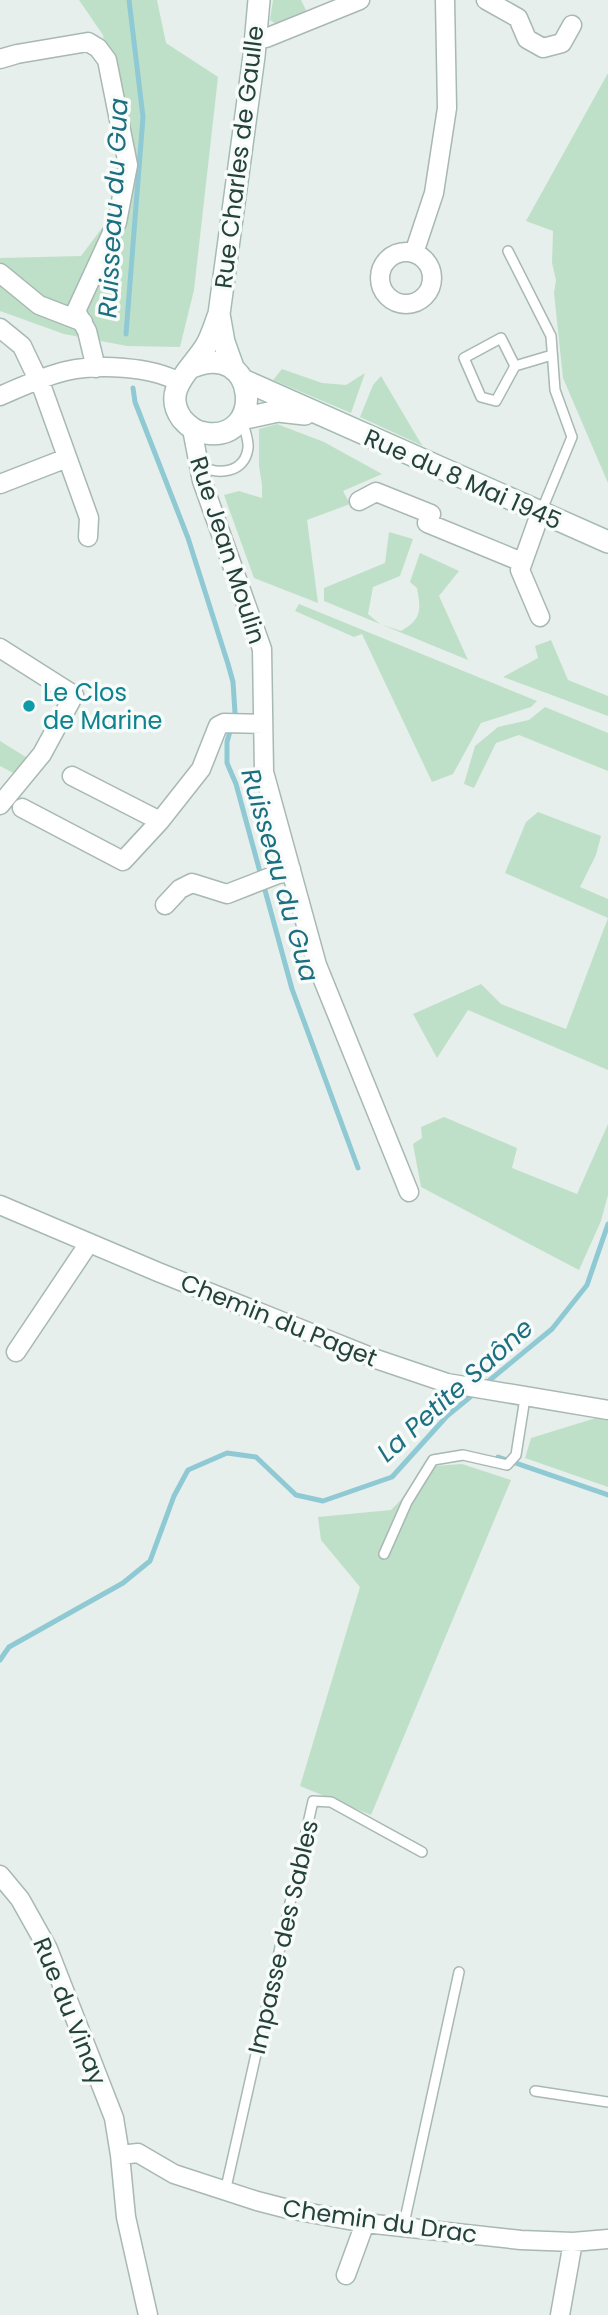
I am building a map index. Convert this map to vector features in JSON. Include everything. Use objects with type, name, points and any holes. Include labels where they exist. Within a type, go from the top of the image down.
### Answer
[{"type":"street","name":"Rue Charles de Gaulle","points":[[185,374],[208,344],[219,314],[259,0]]},
{"type":"street","points":[[256,37],[267,37],[360,0]]},
{"type":"street","points":[[414,253],[434,193],[447,108],[445,0]]},
{"type":"street","points":[[486,0],[517,18],[527,39],[543,48],[562,43],[572,24]]},
{"type":"street","points":[[0,59],[88,42],[98,48],[107,60],[128,165],[117,222],[76,311],[83,322],[96,368]]},
{"type":"street","points":[[0,273],[40,305],[83,322]]},
{"type":"street","name":"Rue Charles de Gaulle","points":[[219,314],[224,342],[239,375]]},
{"type":"street","points":[[0,328],[22,346],[43,390],[89,518],[88,537]]},
{"type":"street","points":[[202,362],[225,364],[239,375],[248,400],[241,419],[233,427],[206,434],[192,429],[178,413],[175,402],[185,374],[202,362]]},
{"type":"street","points":[[0,396],[67,371],[96,368],[185,374]]},
{"type":"street","name":"Rue du 8 Mai 1945","points":[[239,375],[318,415],[608,542]]},
{"type":"street","name":"Rue du 8 Mai 1945","points":[[241,419],[278,411],[318,415]]},
{"type":"street","name":"Rue Jean Moulin","points":[[192,429],[205,491],[262,649],[264,772],[317,964],[409,1192]]},
{"type":"street","points":[[0,484],[67,458]]},
{"type":"street","points":[[359,501],[376,492],[431,514],[427,523],[522,562]]},
{"type":"street","points":[[540,514],[520,570],[540,617]]},
{"type":"street","points":[[0,648],[74,695],[42,754],[0,805]]},
{"type":"street","points":[[22,807],[123,861],[160,821],[201,769],[218,726],[232,723],[262,724]]},
{"type":"street","points":[[72,776],[160,821]]},
{"type":"street","points":[[165,905],[180,889],[192,883],[227,894],[291,869]]},
{"type":"street","name":"Chemin du Paget","points":[[2,1208],[376,1359],[447,1383],[608,1410]]},
{"type":"street","points":[[16,1352],[89,1243]]},
{"type":"street","name":"Rue du Vinay","points":[[0,1875],[20,1899],[48,1948],[114,2119],[125,2217],[148,2315]]},
{"type":"street","name":"Chemin du Drac","points":[[120,2155],[138,2153],[174,2174],[225,2192],[288,2209],[365,2223],[522,2240],[573,2242],[608,2239]]},
{"type":"street","points":[[346,2276],[365,2223]]},
{"type":"street","points":[[560,2315],[573,2242]]},
{"type":"lane","points":[[508,251],[551,336],[555,390],[572,437],[540,514]]},
{"type":"lane","points":[[515,366],[501,338],[464,358],[481,397],[496,401],[515,366],[552,355]]},
{"type":"lane","points":[[198,464],[219,472],[232,470],[243,461],[249,446],[241,419]]},
{"type":"lane","points":[[384,1554],[407,1502],[433,1460],[463,1455],[507,1465],[516,1455],[525,1398]]},
{"type":"lane","name":"Impasse des Sables","points":[[225,2192],[313,1801],[331,1802],[422,1852]]},
{"type":"lane","points":[[403,2228],[459,1972]]},
{"type":"lane","points":[[535,2091],[608,2102]]},
{"type":"green space","points":[[79,0],[157,0],[166,43],[218,77],[194,290],[180,347],[127,346],[64,334],[0,311],[0,258],[81,256],[108,220],[123,189],[103,35]]},
{"type":"green space","points":[[273,0],[301,0],[307,12],[276,24],[270,20]]},
{"type":"green space","points":[[608,73],[608,483],[563,378],[554,293],[556,280],[552,263],[553,231],[526,221]]},
{"type":"green space","points":[[282,369],[322,383],[346,385],[365,373],[351,413],[273,380]]},
{"type":"green space","points":[[381,376],[423,446],[360,417],[373,385]]},
{"type":"green space","points":[[277,424],[324,442],[382,474],[343,491],[350,504],[307,520],[318,603],[254,578],[224,495],[239,491],[262,498],[259,429]]},
{"type":"green space","points":[[389,532],[413,539],[400,576],[373,587],[368,614],[380,624],[324,601],[324,588],[385,563]]},
{"type":"green space","points":[[420,553],[459,571],[439,596],[468,660],[381,624],[401,631],[416,618],[419,608],[417,588],[410,582]]},
{"type":"green space","points":[[299,604],[537,701],[531,707],[481,723],[453,774],[432,782],[362,634],[354,637],[295,611]]},
{"type":"green space","points":[[551,640],[568,680],[608,696],[608,716],[503,677],[538,658],[535,646]]},
{"type":"green space","points":[[545,707],[608,733],[608,771],[519,735],[496,743],[474,788],[464,784],[475,746],[498,727],[529,720]]},
{"type":"green space","points":[[0,741],[29,759],[17,775],[0,766]]},
{"type":"green space","points":[[538,812],[601,836],[596,855],[580,887],[608,899],[608,918],[505,873],[526,822]]},
{"type":"green space","points":[[608,918],[608,1070],[468,1010],[437,1058],[413,1014],[481,984],[501,1004],[566,1029]]},
{"type":"green space","points":[[444,1117],[517,1148],[512,1168],[577,1194],[608,1124],[608,1195],[601,1221],[579,1270],[421,1187],[413,1144],[422,1138],[421,1127]]},
{"type":"green space","points":[[596,1418],[608,1420],[608,1487],[525,1458],[531,1438]]},
{"type":"green space","points":[[462,1464],[511,1480],[371,1815],[300,1786],[360,1587],[321,1540],[318,1517],[391,1510],[434,1466]]},
{"type":"waterway","name":"Ruisseau du Gua","points":[[126,334],[143,117],[129,0]]},
{"type":"waterway","name":"Ruisseau du Gua","points":[[133,388],[135,402],[188,538],[228,664],[233,682],[235,713],[227,742],[227,763],[236,784],[292,989],[358,1168]]},
{"type":"waterway","name":"La Petite Saône","points":[[485,1384],[552,1329],[587,1285],[608,1224]]},
{"type":"waterway","name":"La Petite Saône","points":[[0,1660],[9,1647],[123,1583],[150,1561],[174,1496],[188,1470],[227,1453],[256,1457],[296,1495],[323,1501],[392,1477],[447,1416],[475,1393]]},
{"type":"waterway","points":[[498,1457],[608,1495]]},
{"type":"place","name":"Le Clos de Marine","points":[[29,706]]}]
